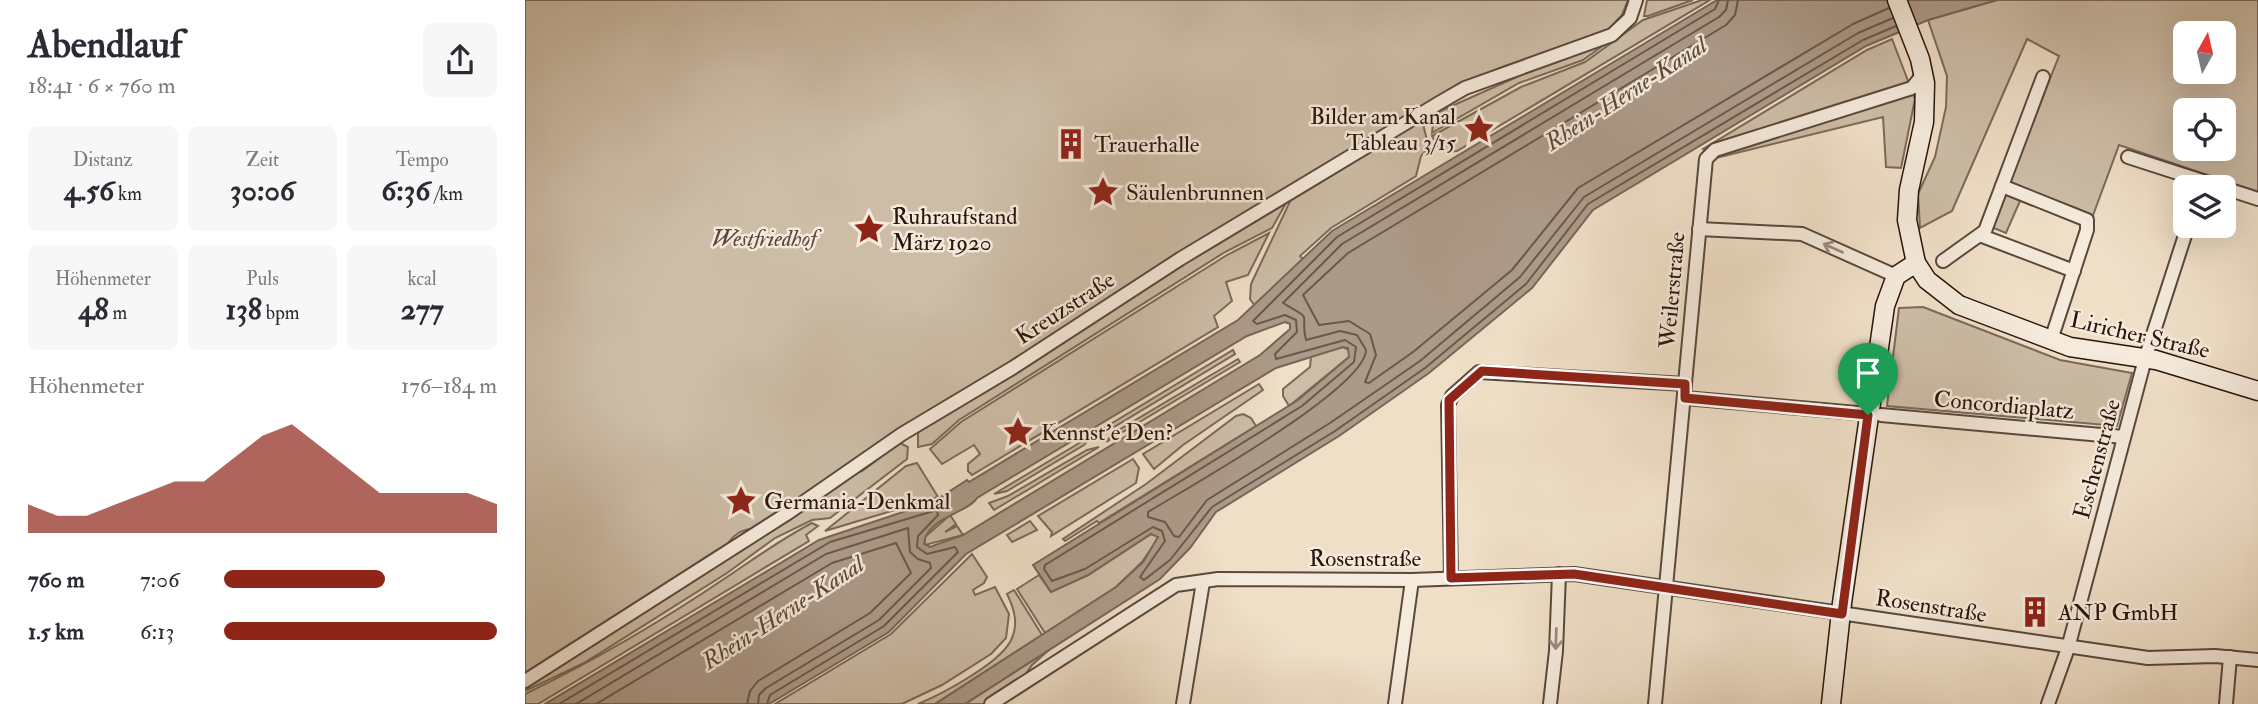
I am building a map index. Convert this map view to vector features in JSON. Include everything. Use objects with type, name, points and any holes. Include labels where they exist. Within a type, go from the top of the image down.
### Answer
[{"type":"street","name":"Kreuzstraße","points":[[525,681],[787,513],[902,434],[1014,367],[1180,258],[1465,88],[1612,35],[1630,18],[1636,0]]},
{"type":"street","points":[[1831,704],[1842,614],[1875,415],[1885,306],[1896,276],[1916,263],[1907,211],[1924,122],[1924,73],[1897,0]]},
{"type":"street","name":"Weilerstraße","points":[[1655,704],[1705,163],[1711,153],[1912,88],[1924,73]]},
{"type":"street","points":[[1943,261],[1982,236],[2043,77]]},
{"type":"street","points":[[2128,158],[2176,175]]},
{"type":"street","name":"Liricher Straße","points":[[2001,186],[2087,220],[2074,271],[2051,340]]},
{"type":"street","points":[[2236,192],[2258,199]]},
{"type":"street","points":[[1699,229],[1802,234],[1896,276]]},
{"type":"street","points":[[1982,236],[2074,271]]},
{"type":"street","name":"Eschenstraße","points":[[2048,704],[2068,648],[2145,359],[2184,238]]},
{"type":"street","name":"Liricher Straße","points":[[1916,263],[1927,280],[1959,306],[2051,340],[2104,354],[2145,359],[2258,391]]},
{"type":"street","points":[[1451,578],[1448,405],[1452,396],[1479,372],[1486,370],[1685,384]]},
{"type":"street","name":"Concordiaplatz","points":[[1685,398],[2124,438]]},
{"type":"street","points":[[1550,704],[1556,651],[1559,574]]},
{"type":"street","name":"Rosenstraße","points":[[991,704],[1176,585],[1218,579],[1412,580],[1559,574],[2148,658],[2230,657],[2258,660]]},
{"type":"street","points":[[1395,704],[1412,580]]},
{"type":"street","points":[[1183,704],[1203,582]]},
{"type":"street","points":[[2226,704],[2230,657]]},
{"type":"green space","name":"Westfriedhof","points":[[525,0],[1628,0],[1622,15],[1609,29],[1500,68],[1438,98],[758,529],[747,529],[738,534],[725,550],[525,678]]},
{"type":"green space","points":[[1647,0],[1693,0],[1644,16]]},
{"type":"green space","points":[[1702,0],[1710,0],[1457,151],[1446,152],[1437,146],[1432,136],[1521,87],[1585,62],[1643,20]]},
{"type":"green space","points":[[1997,0],[2258,0],[2258,192],[2236,185],[2236,175],[2208,175],[2119,145],[2092,218],[2023,194],[2006,233],[1991,227],[2059,56],[2027,39],[1952,211],[1920,228],[1918,194],[1935,157],[1946,107],[1947,76],[1928,20]]},
{"type":"green space","points":[[1629,27],[1583,60],[1519,83],[1432,133],[1434,114]]},
{"type":"green space","points":[[1892,39],[1915,99],[1901,168],[1886,167],[1883,117],[1716,158],[1703,149],[1867,50]]},
{"type":"green space","points":[[1422,120],[1429,148],[1421,156],[1416,176],[1331,228],[1300,256],[1303,259],[1255,306],[1250,299],[1251,284],[1293,195]]},
{"type":"green space","points":[[1282,202],[1285,205],[1272,228],[1225,252],[959,420],[932,444],[918,447],[918,431]]},
{"type":"green space","points":[[1269,233],[1248,275],[1226,282],[1232,301],[1214,316],[1218,327],[972,475],[968,471],[968,464],[980,454],[974,445],[942,464],[930,449],[961,422],[1227,255]]},
{"type":"green space","points":[[1923,307],[2060,360],[2132,373],[2117,426],[1887,406],[1899,308]]},
{"type":"green space","points":[[1343,347],[1349,350],[1349,357],[1289,406],[1283,396],[1283,389],[1310,367],[1311,356]]},
{"type":"green space","points":[[1233,350],[1235,354],[1109,430],[1099,431]]},
{"type":"green space","points":[[1238,359],[1240,362],[1106,442],[1112,434]]},
{"type":"green space","points":[[1259,384],[1263,390],[1183,445],[1154,469],[1143,454]]},
{"type":"green space","points":[[1243,414],[1251,418],[1256,426],[1099,523],[1097,521],[1065,541],[1063,539],[1146,484],[1236,416]]},
{"type":"green space","points":[[1091,436],[1084,445],[1007,491],[994,494]]},
{"type":"green space","points":[[900,443],[908,447],[907,459],[830,518],[812,520],[775,538],[727,573],[584,663],[525,691],[539,677],[850,474],[862,471]]},
{"type":"green space","points":[[1099,447],[994,510],[989,503],[1008,496],[1087,450]]},
{"type":"green space","points":[[1133,459],[1139,468],[1136,483],[1051,536],[1052,532],[1038,516]]},
{"type":"green space","points":[[917,463],[938,497],[825,531],[906,466]]},
{"type":"green space","points":[[950,515],[956,524],[945,532],[957,526],[963,535],[925,545],[925,537]]},
{"type":"green space","points":[[1030,521],[1037,530],[1012,542],[1007,535]]},
{"type":"green space","points":[[812,523],[818,526],[806,535],[809,541],[538,704],[525,704],[525,694],[630,638]]},
{"type":"green space","points":[[1151,534],[1157,535],[1158,539],[1142,562],[1116,587],[1045,633],[1017,589],[1039,575],[1051,592],[1088,575]]},
{"type":"green space","points":[[972,554],[987,577],[984,583],[973,590],[975,595],[995,587],[1009,614],[1006,638],[991,654],[942,685],[902,704],[775,704],[891,634]]},
{"type":"green space","points":[[1014,590],[1042,635],[935,704],[918,704],[969,678],[1004,651],[1010,642],[1015,624],[1014,612],[1007,594]]},
{"type":"green space","points":[[1051,648],[1032,665],[1023,678],[984,704],[965,704]]},
{"type":"water","name":"Rhein-Herne-Kanal","points":[[1717,0],[1997,0],[1928,20],[1866,46],[1593,210],[1532,288],[1429,373],[1339,436],[1216,512],[1190,548],[1160,579],[965,704],[935,704],[1116,587],[1143,562],[1158,537],[1151,534],[1088,575],[1051,592],[1033,565],[1298,400],[1349,357],[1348,348],[1343,347],[1276,368],[966,554],[889,632],[769,704],[545,704],[819,540],[933,502],[967,480],[969,482],[1238,320],[1332,231]],"holes":[[[1285,322],[1290,324],[1290,329],[1260,355],[963,535],[930,547],[924,544],[926,535],[932,528],[977,498],[1247,336]]]},
{"type":"place","name":"Bilder am Kanal Tableau 3/15","points":[[1479,129]]},
{"type":"place","name":"Trauerhalle","points":[[1071,144]]},
{"type":"place","name":"Säulenbrunnen","points":[[1103,192]]},
{"type":"place","name":"Ruhraufstand März 1920","points":[[869,229]]},
{"type":"place","name":"Kennst'e Den?","points":[[1018,432]]},
{"type":"place","name":"Germania-Denkmal","points":[[741,501]]},
{"type":"place","name":"ANP GmbH","points":[[2035,612]]},
{"type":"route","points":[[1486,370],[1685,384],[1685,398],[1859,412],[1868,415],[1842,614],[1574,574],[1451,578],[1448,405],[1452,396],[1479,372],[1486,370]]}]
